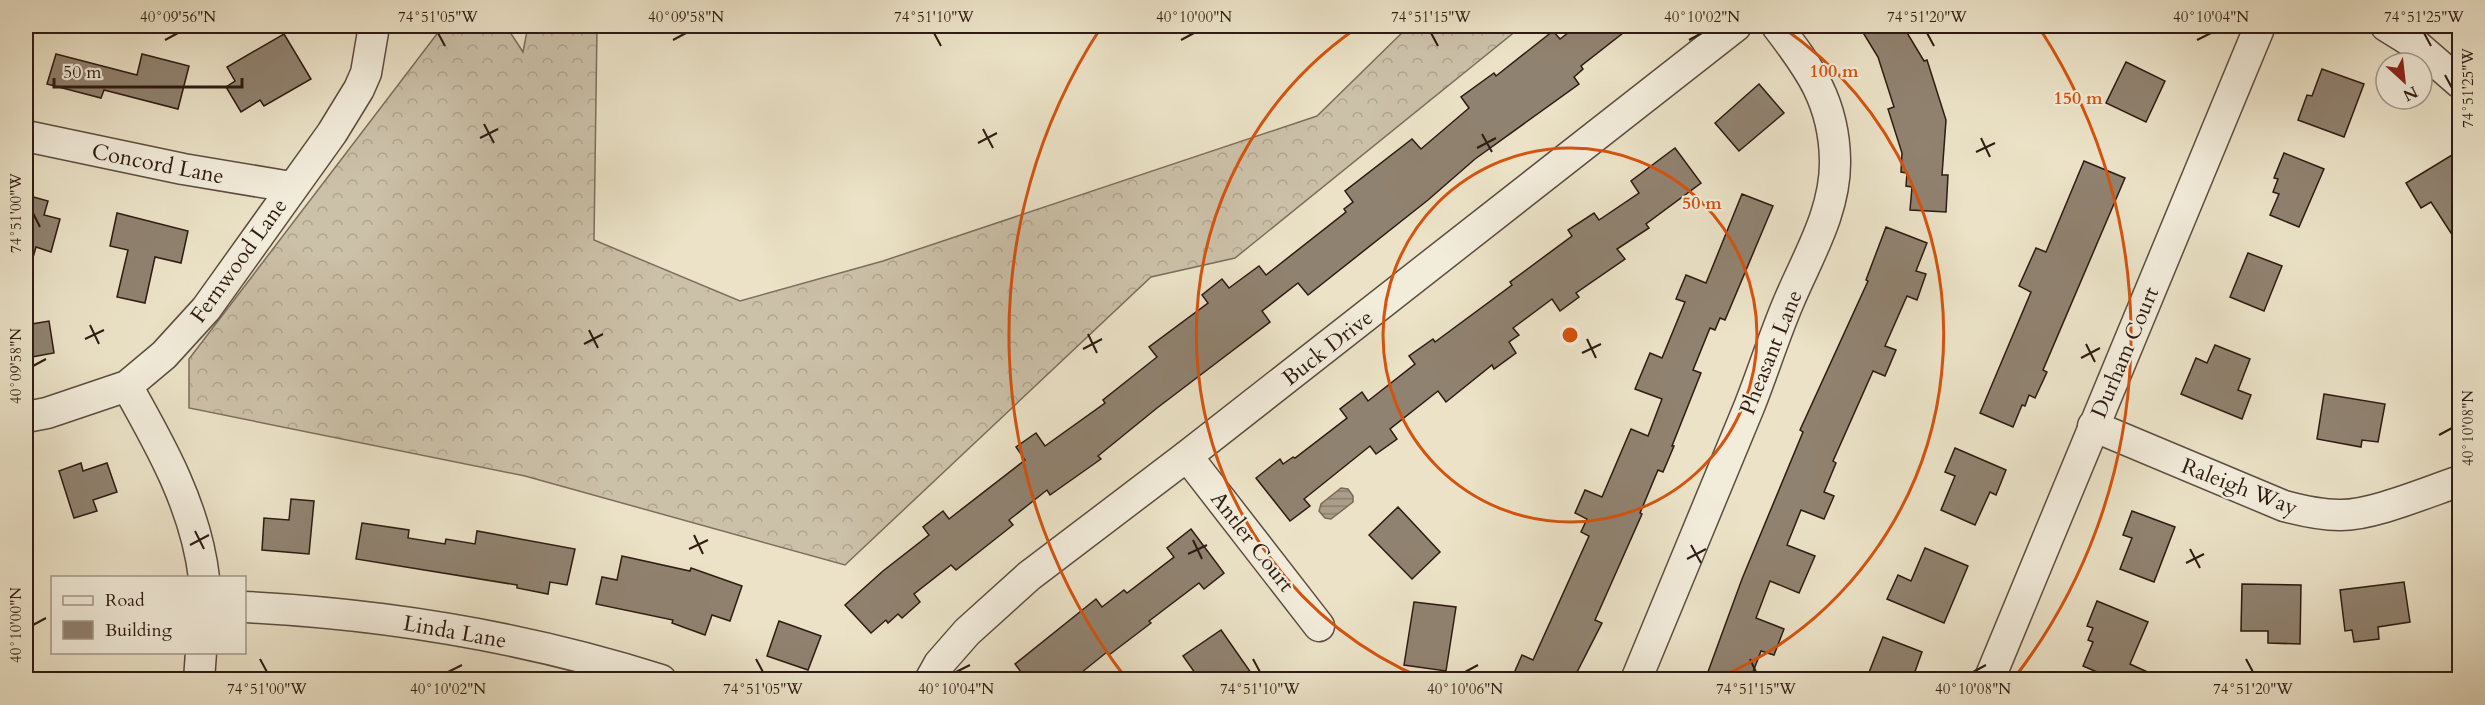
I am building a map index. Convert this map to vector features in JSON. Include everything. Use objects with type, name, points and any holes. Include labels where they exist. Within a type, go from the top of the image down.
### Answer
[{"type":"street","name":"Fernwood Lane","points":[[26,417],[47,413],[127,386],[164,355],[206,309],[291,187],[332,133],[359,89],[366,73],[374,26]]},
{"type":"street","name":"Buck Drive","points":[[930,680],[939,664],[966,632],[1029,576],[1187,456],[1736,26]]},
{"type":"street","name":"Pheasant Lane","points":[[1636,680],[1749,406],[1789,301],[1820,232],[1831,196],[1835,161],[1832,124],[1821,89],[1802,58],[1777,26]]},
{"type":"street","name":"Durham Court","points":[[1989,680],[2260,26]]},
{"type":"street","points":[[2386,26],[2423,50],[2460,83]]},
{"type":"street","name":"Concord Lane","points":[[26,136],[183,169],[291,187]]},
{"type":"street","points":[[127,386],[162,447],[189,513],[202,556],[204,576]]},
{"type":"street","name":"Raleigh Way","points":[[2093,426],[2284,506],[2312,513],[2341,515],[2362,513],[2460,481]]},
{"type":"street","name":"Antler Court","points":[[1187,456],[1319,626]]},
{"type":"street","name":"Linda Lane","points":[[246,607],[314,610],[390,619],[501,639],[615,665],[661,680]]},
{"type":"street","points":[[199,680],[201,654]]},
{"type":"green space","points":[[443,26],[506,26],[523,52],[528,26],[597,26],[594,240],[740,301],[883,261],[1317,116],[1409,26],[1522,26],[1235,258],[1151,277],[845,565],[525,476],[189,408],[189,359]]},
{"type":"shaded area","points":[[1341,488],[1348,489],[1353,496],[1353,502],[1331,519],[1325,518],[1319,511],[1321,504]]},
{"type":"building","points":[[1577,26],[1632,26],[1581,66],[1583,69],[1574,77],[1579,84],[1475,159],[1428,200],[1308,295],[1298,283],[1262,311],[1270,322],[1157,408],[1098,456],[1101,459],[1050,495],[1047,490],[1009,520],[1013,525],[956,570],[951,565],[914,594],[920,602],[902,618],[898,614],[888,623],[886,620],[871,633],[845,605],[929,535],[923,527],[943,511],[949,519],[1025,460],[1016,447],[1036,433],[1045,446],[1105,403],[1103,400],[1157,357],[1149,347],[1208,303],[1202,295],[1222,279],[1229,288],[1259,266],[1266,275],[1346,212],[1344,209],[1353,202],[1345,191],[1412,139],[1421,149],[1469,108],[1461,97],[1494,73],[1496,76],[1553,31],[1560,39]]},
{"type":"building","points":[[1859,26],[1903,26],[1924,61],[1927,60],[1946,120],[1942,175],[1948,175],[1946,212],[1910,210],[1912,187],[1906,186],[1907,173],[1901,172],[1902,153],[1888,109],[1894,107],[1878,57]]},
{"type":"building","points":[[284,34],[311,79],[264,106],[260,100],[241,112],[226,87],[235,81],[227,67]]},
{"type":"building","points":[[56,54],[137,75],[142,54],[189,66],[178,109],[104,90],[101,98],[47,84]]},
{"type":"building","points":[[2126,62],[2165,81],[2146,122],[2106,103]]},
{"type":"building","points":[[2322,69],[2364,84],[2344,137],[2298,120],[2307,95],[2312,96]]},
{"type":"building","points":[[1759,84],[1784,113],[1739,151],[1715,123]]},
{"type":"building","points":[[1675,148],[1701,183],[1646,224],[1649,228],[1617,249],[1625,259],[1576,293],[1579,297],[1560,311],[1552,299],[1513,328],[1519,335],[1509,342],[1516,353],[1494,369],[1492,365],[1446,402],[1438,391],[1390,429],[1397,439],[1376,454],[1370,446],[1304,499],[1310,506],[1290,521],[1256,478],[1280,459],[1283,464],[1295,458],[1347,418],[1340,409],[1362,392],[1368,401],[1415,364],[1409,356],[1433,339],[1435,342],[1512,285],[1510,282],[1572,236],[1568,230],[1594,213],[1599,220],[1639,193],[1631,181]]},
{"type":"building","points":[[2284,153],[2324,169],[2299,227],[2270,215],[2279,194],[2273,192],[2278,179],[2274,178]]},
{"type":"building","points":[[2452,155],[2460,167],[2460,247],[2431,202],[2421,208],[2406,183]]},
{"type":"building","points":[[2084,161],[2125,178],[2043,370],[2047,372],[2035,398],[2029,395],[2025,406],[2022,405],[2013,427],[1980,413],[2031,292],[2019,286],[2036,248],[2046,252]]},
{"type":"building","points":[[1742,194],[1773,206],[1725,320],[1720,318],[1715,330],[1710,328],[1693,370],[1701,373],[1672,446],[1674,446],[1663,472],[1658,470],[1640,513],[1642,514],[1595,620],[1602,623],[1574,678],[1578,680],[1511,680],[1522,655],[1533,660],[1589,536],[1581,532],[1587,519],[1575,513],[1585,490],[1602,497],[1631,429],[1648,436],[1662,399],[1635,389],[1650,353],[1662,358],[1685,302],[1676,299],[1686,275],[1706,283]]},
{"type":"building","points":[[26,195],[48,201],[44,215],[60,219],[51,252],[36,247],[32,261],[26,260]]},
{"type":"building","points":[[117,213],[188,231],[181,263],[155,257],[145,303],[117,297],[128,250],[110,246]]},
{"type":"building","points":[[1886,227],[1927,243],[1916,271],[1926,274],[1917,300],[1907,296],[1885,346],[1896,350],[1885,376],[1873,371],[1833,461],[1836,463],[1824,492],[1834,496],[1824,519],[1801,510],[1787,545],[1815,556],[1799,593],[1770,581],[1756,618],[1784,629],[1774,655],[1761,651],[1750,680],[1705,680],[1742,579],[1803,432],[1800,430],[1868,281],[1866,280]]},
{"type":"building","points":[[2248,253],[2282,266],[2264,311],[2230,297]]},
{"type":"building","points":[[49,321],[54,353],[26,358],[26,325]]},
{"type":"building","points":[[2215,345],[2250,359],[2238,390],[2251,395],[2242,419],[2181,394],[2196,358],[2207,363]]},
{"type":"building","points":[[2324,394],[2385,404],[2378,442],[2362,440],[2361,447],[2317,439]]},
{"type":"building","points":[[1955,448],[2006,470],[1996,495],[1990,492],[1975,525],[1941,510],[1955,476],[1945,472]]},
{"type":"building","points":[[81,463],[83,471],[107,463],[117,492],[93,500],[97,511],[74,518],[59,471]]},
{"type":"building","points":[[291,499],[314,501],[309,554],[262,550],[264,518],[289,520]]},
{"type":"building","points":[[1398,507],[1440,552],[1412,579],[1369,535]]},
{"type":"building","points":[[2132,511],[2175,527],[2154,582],[2120,569],[2132,538],[2123,535]]},
{"type":"building","points":[[362,523],[409,530],[408,538],[445,544],[446,539],[475,544],[477,531],[575,549],[567,585],[550,582],[548,594],[517,588],[517,585],[356,559]]},
{"type":"building","points":[[1191,529],[1224,573],[1204,589],[1199,583],[1149,621],[1151,623],[1109,655],[1107,652],[1072,680],[1027,680],[1015,664],[1096,599],[1102,607],[1124,590],[1127,593],[1174,557],[1167,548]]},
{"type":"building","points":[[1925,548],[1968,566],[1944,623],[1887,599],[1898,575],[1911,581]]},
{"type":"building","points":[[622,556],[690,571],[691,568],[742,586],[730,621],[712,615],[705,635],[672,623],[673,620],[596,604],[602,577],[617,580]]},
{"type":"building","points":[[2404,582],[2410,622],[2378,627],[2379,639],[2354,642],[2352,630],[2345,631],[2340,590]]},
{"type":"building","points":[[2242,584],[2301,585],[2300,644],[2268,643],[2268,631],[2241,631]]},
{"type":"building","points":[[2097,601],[2148,622],[2130,664],[2165,680],[2116,680],[2083,666],[2093,642],[2088,640],[2093,628],[2087,626]]},
{"type":"building","points":[[1414,602],[1456,607],[1446,671],[1404,665]]},
{"type":"building","points":[[779,621],[821,636],[808,670],[767,656]]},
{"type":"building","points":[[1221,630],[1256,680],[1200,680],[1183,656]]},
{"type":"building","points":[[1883,637],[1922,652],[1912,680],[1866,680]]}]
